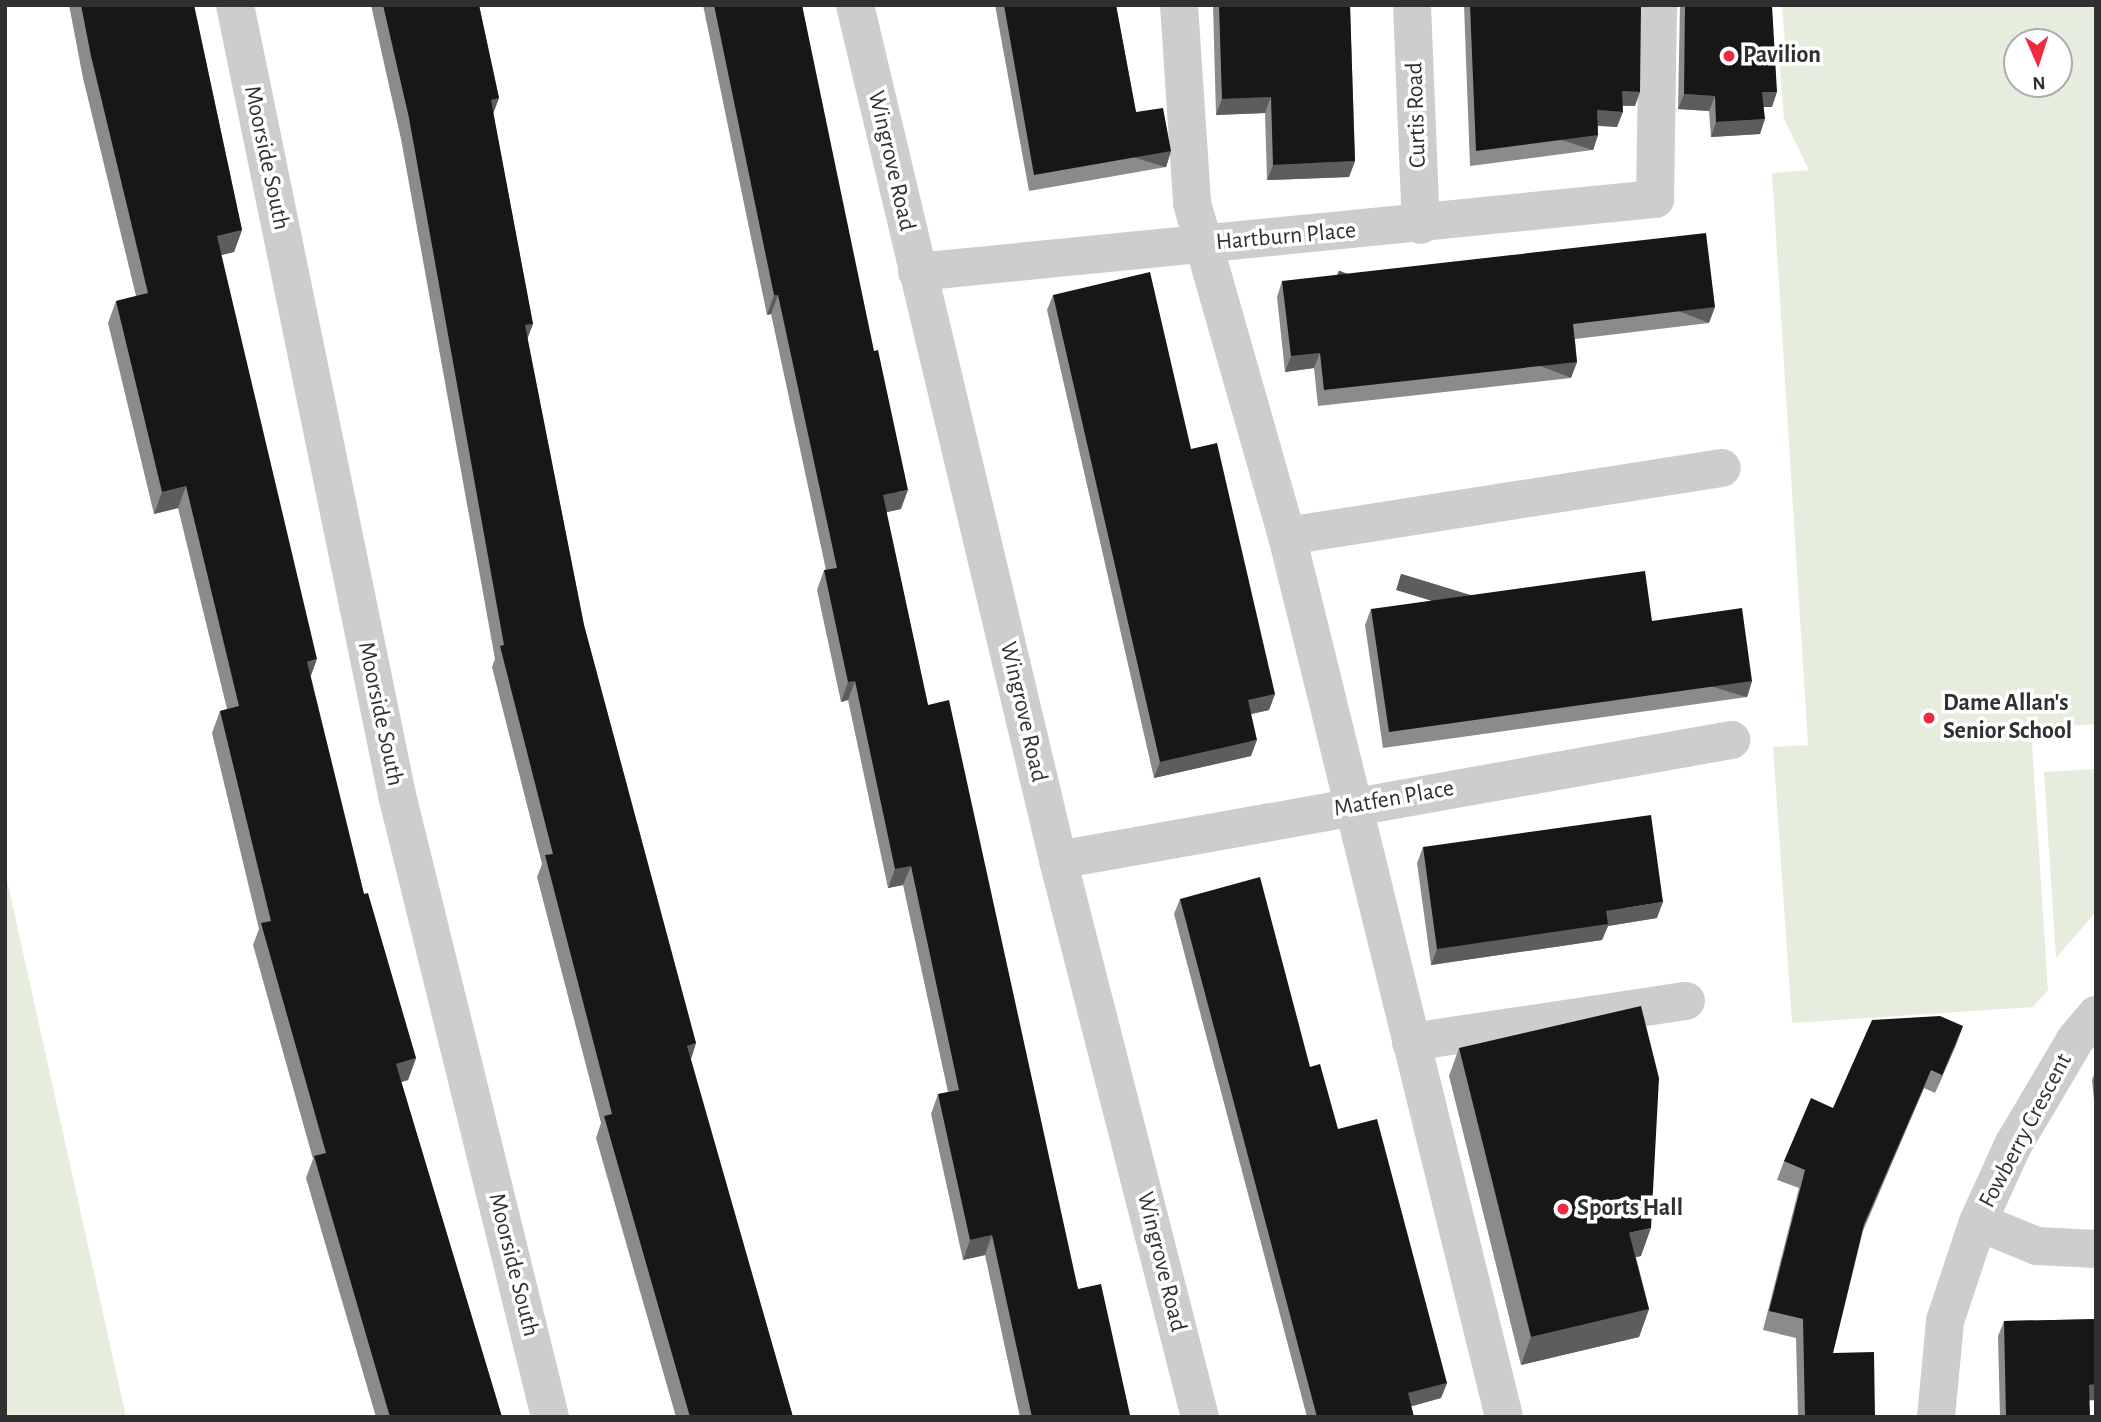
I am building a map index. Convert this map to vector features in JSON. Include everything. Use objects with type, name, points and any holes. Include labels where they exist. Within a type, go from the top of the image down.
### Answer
[{"type":"street","name":"Moorside South","points":[[235,5],[397,795],[550,1417]]},
{"type":"street","name":"Wingrove Road","points":[[855,5],[1058,860],[1200,1417]]},
{"type":"street","points":[[1179,5],[1192,203],[1287,536],[1351,806],[1504,1417]]},
{"type":"street","name":"Curtis Road","points":[[1412,5],[1422,225]]},
{"type":"street","name":"Hartburn Place","points":[[917,272],[1422,225],[1655,199],[1658,5]]},
{"type":"street","points":[[1287,536],[1721,468]]},
{"type":"street","name":"Matfen Place","points":[[1058,860],[1731,740]]},
{"type":"street","points":[[1411,1042],[1686,1001]]},
{"type":"street","name":"Fowberry Crescent","points":[[1937,1417],[1945,1321],[1978,1222],[2013,1145],[2075,1040],[2096,1015]]},
{"type":"street","points":[[1978,1222],[2037,1246],[2096,1249]]},
{"type":"green space","name":"Dame Allan's Senior School","points":[[1782,5],[2096,5],[2096,724],[2031,729],[2048,990],[2033,1007],[1792,1023],[1773,747],[1808,745],[1772,173],[1809,170],[1784,119],[1778,45],[1785,44]]},
{"type":"green space","points":[[2096,769],[2096,912],[2056,958],[2044,772]]},
{"type":"green space","points":[[5,871],[126,1417],[5,1417]]},
{"type":"building","points":[[81,5],[194,5],[242,230],[217,236],[317,659],[307,662],[364,894],[368,893],[416,1058],[396,1064],[502,1417],[390,1417],[314,1156],[326,1153],[261,923],[271,921],[220,711],[239,706],[186,486],[162,492],[116,301],[148,293]]},
{"type":"building","points":[[383,5],[479,5],[499,98],[491,100],[533,324],[525,325],[584,625],[696,1043],[687,1046],[793,1417],[690,1417],[604,1116],[612,1114],[545,855],[553,854],[500,646],[504,645],[409,118]]},
{"type":"building","points":[[714,5],[802,5],[874,351],[878,350],[908,490],[883,495],[928,705],[949,700],[1078,1289],[1101,1284],[1130,1415],[1032,1417],[992,1235],[970,1240],[938,1094],[959,1090],[911,866],[895,869],[855,681],[848,682],[824,570],[837,568],[778,295],[774,295]]},
{"type":"building","points":[[1004,5],[1116,5],[1136,112],[1163,108],[1171,151],[1034,175]]},
{"type":"building","points":[[1219,5],[1350,5],[1355,161],[1273,165],[1271,97],[1222,99]]},
{"type":"building","points":[[1470,5],[1641,5],[1640,92],[1622,91],[1623,112],[1597,110],[1598,135],[1476,151]]},
{"type":"building","name":"Pavilion","points":[[1685,5],[1772,5],[1777,92],[1762,92],[1765,119],[1716,122],[1715,96],[1684,94]]},
{"type":"building","points":[[1706,233],[1715,307],[1573,324],[1577,362],[1324,390],[1320,353],[1291,356],[1282,281]]},
{"type":"building","points":[[1150,272],[1191,449],[1217,443],[1275,694],[1248,700],[1257,740],[1160,762],[1053,295]]},
{"type":"building","points":[[1645,571],[1652,621],[1742,608],[1752,681],[1389,732],[1371,609]]},
{"type":"building","points":[[1651,815],[1663,902],[1606,911],[1608,924],[1437,949],[1423,847]]},
{"type":"building","points":[[1260,877],[1310,1067],[1320,1064],[1338,1129],[1377,1119],[1447,1383],[1408,1393],[1414,1417],[1317,1417],[1180,899]]},
{"type":"building","name":"Sports Hall","points":[[1641,1006],[1659,1078],[1651,1228],[1629,1233],[1649,1309],[1531,1337],[1459,1048]]},
{"type":"building","points":[[1940,1016],[1963,1026],[1942,1075],[1931,1070],[1864,1224],[1833,1353],[1874,1352],[1875,1417],[1805,1417],[1803,1319],[1769,1311],[1805,1170],[1784,1161],[1811,1098],[1833,1108],[1872,1020]]},
{"type":"building","points":[[2096,1319],[2096,1384],[2089,1385],[2090,1417],[2006,1417],[2004,1321]]},
{"type":"place","name":"Pavilion","points":[[1729,56]]},
{"type":"place","name":"Dame Allan's Senior School","points":[[1929,718]]},
{"type":"place","name":"Sports Hall","points":[[1563,1209]]}]
